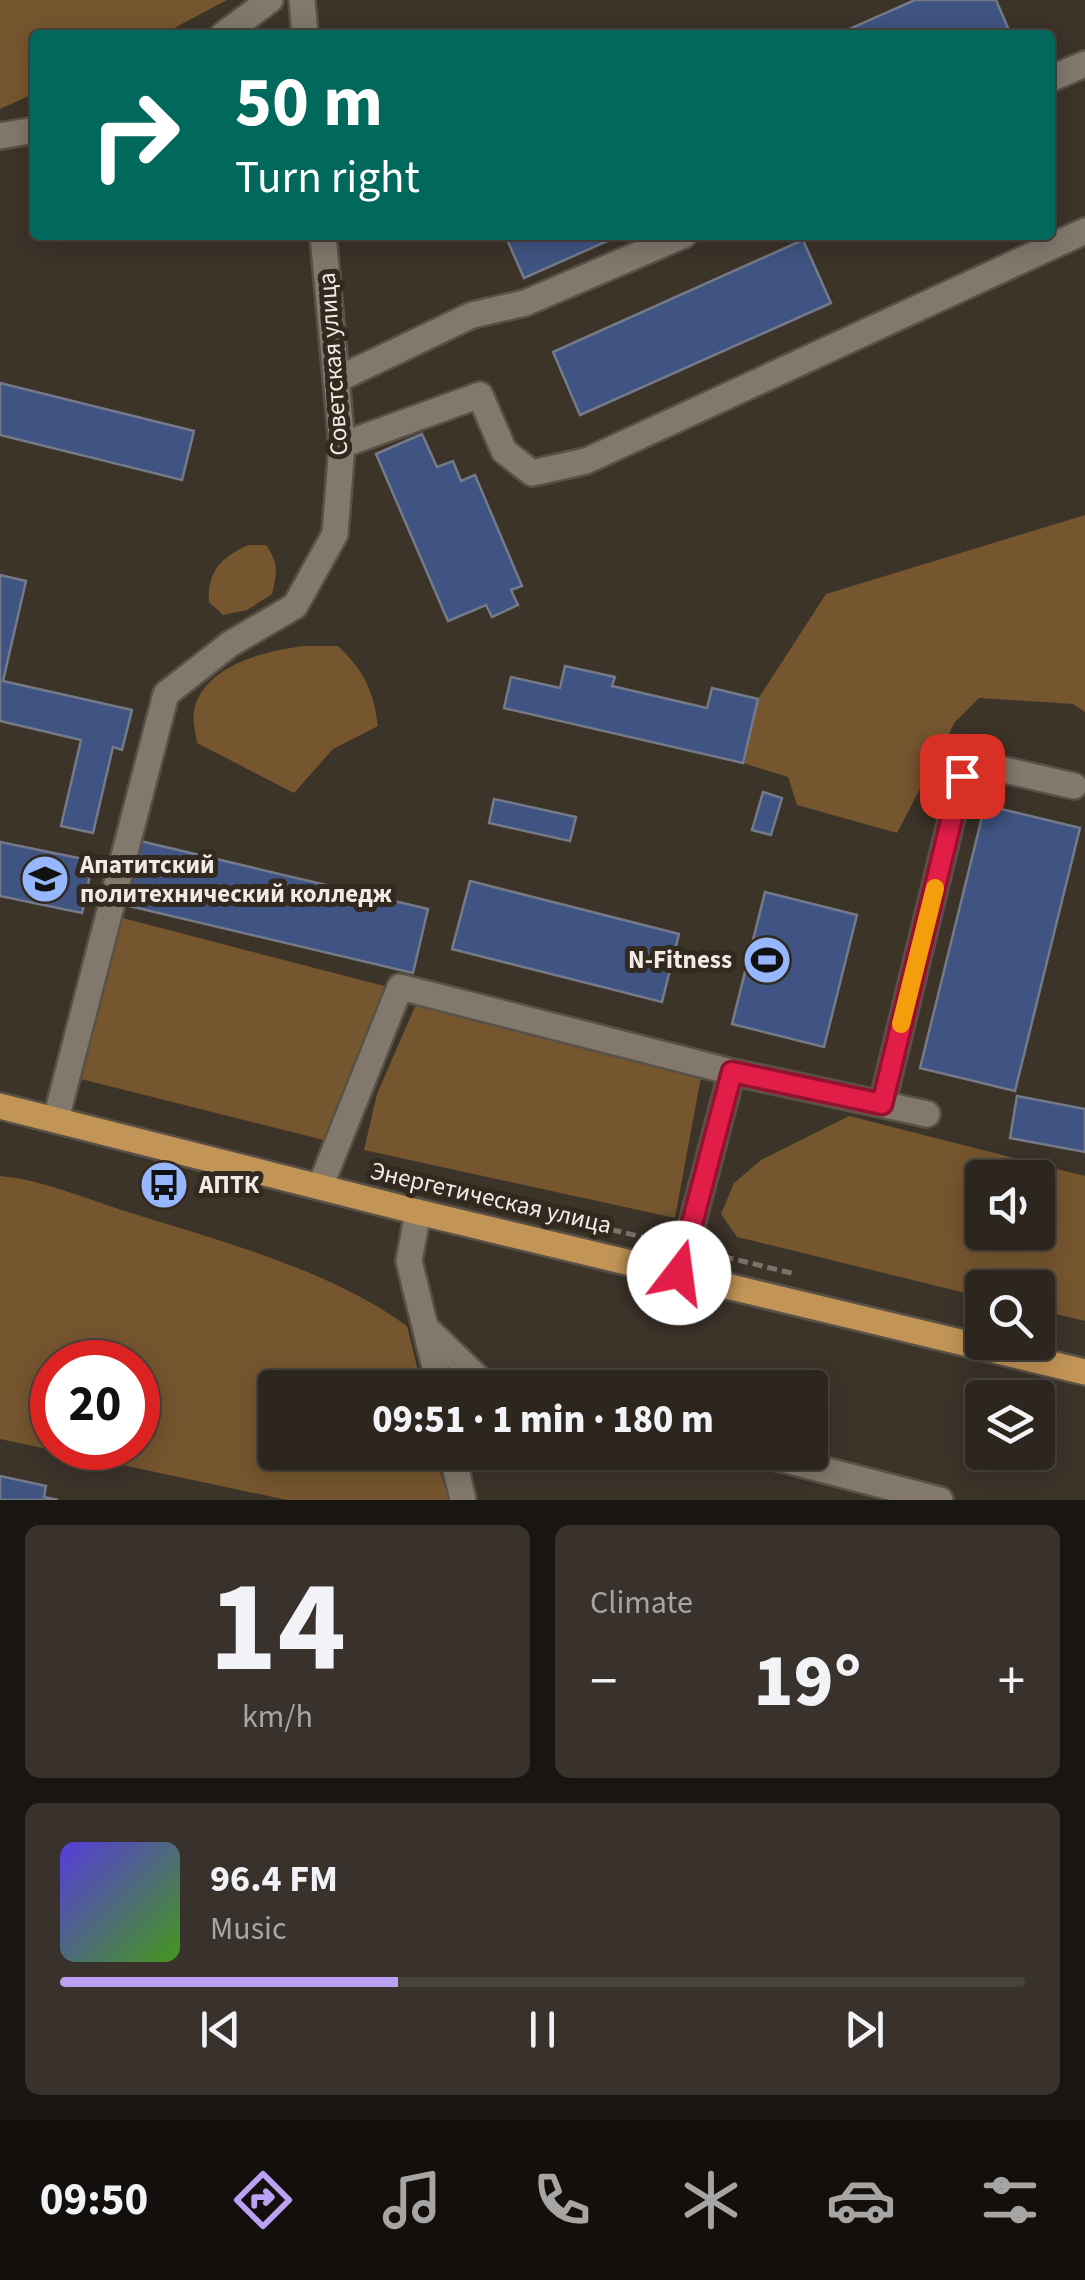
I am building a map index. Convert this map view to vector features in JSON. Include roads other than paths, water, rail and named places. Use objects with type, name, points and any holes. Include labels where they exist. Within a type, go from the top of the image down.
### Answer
[{"type":"main road","name":"Энергетическая улица","points":[[0,1106],[418,1212],[1085,1372]]},
{"type":"street","points":[[230,30],[270,0]]},
{"type":"street","points":[[302,0],[305,30]]},
{"type":"street","points":[[1055,77],[1085,64]]},
{"type":"street","points":[[0,136],[30,131]]},
{"type":"street","points":[[342,445],[480,395],[504,450],[532,473],[586,462],[1085,231]]},
{"type":"street","name":"Советская улица","points":[[56,1120],[166,694],[230,644],[296,606],[335,534],[342,445],[323,240]]},
{"type":"street","points":[[336,380],[472,315],[525,303],[672,240]]},
{"type":"street","points":[[882,1104],[962,776],[987,766],[1074,786]]},
{"type":"street","points":[[320,1187],[400,986],[732,1072],[927,1114]]},
{"type":"street","points":[[679,1273],[732,1072]]},
{"type":"street","points":[[418,1212],[409,1261],[436,1370]]},
{"type":"street","points":[[425,1327],[470,1370]]},
{"type":"street","points":[[456,1470],[463,1500]]},
{"type":"street","points":[[824,1470],[940,1500]]},
{"type":"place","name":"Апатитский политехнический колледж","points":[[45,879]]},
{"type":"place","name":"N-Fitness","points":[[767,960]]},
{"type":"place","name":"АПТК","points":[[164,1185]]}]
